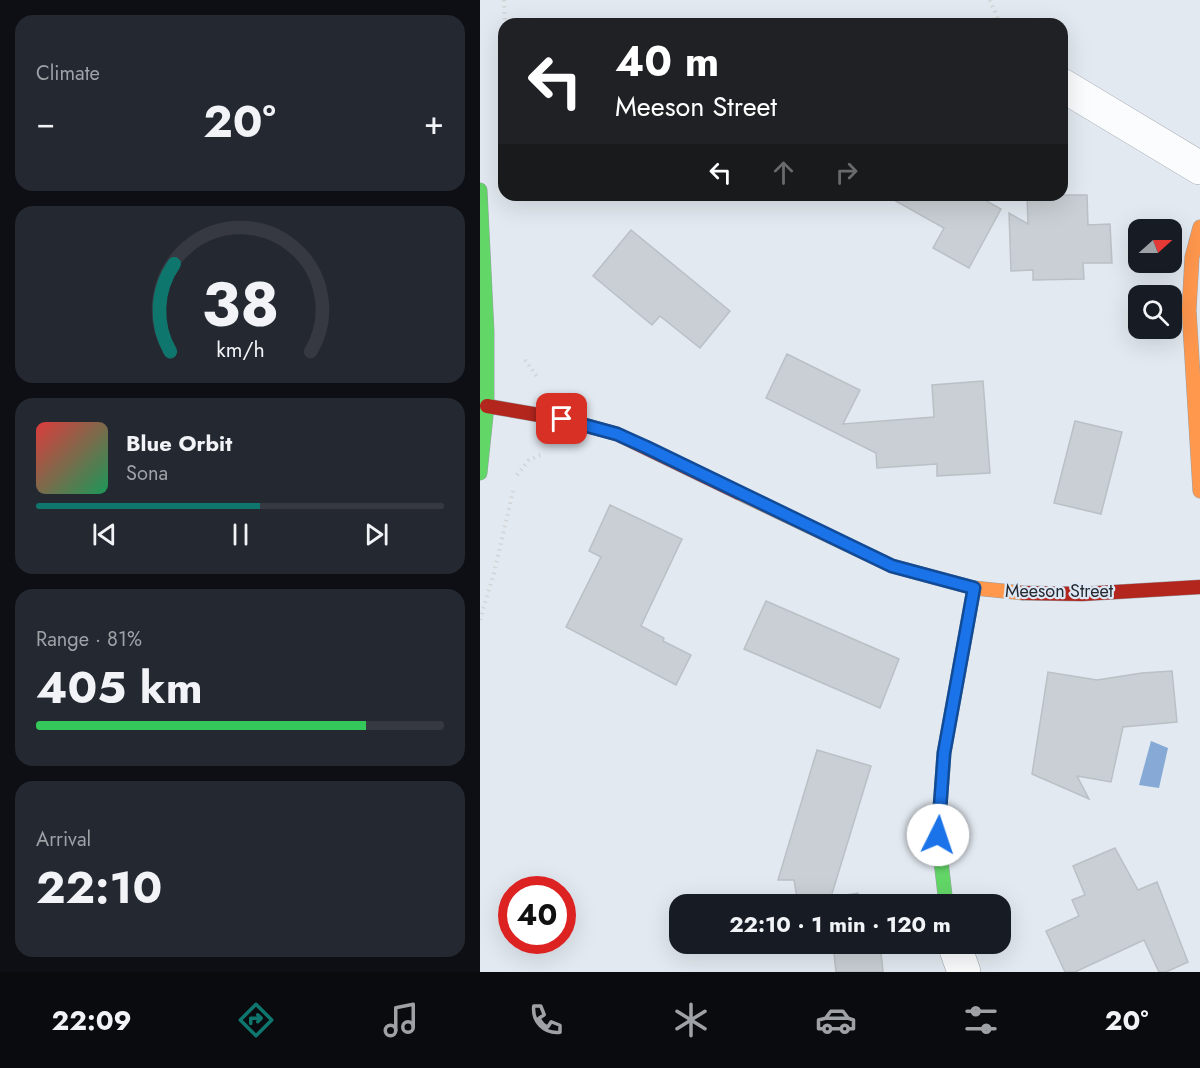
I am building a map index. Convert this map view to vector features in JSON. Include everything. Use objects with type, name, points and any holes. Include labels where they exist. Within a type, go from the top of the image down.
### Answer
[{"type":"street","points":[[1068,89],[1200,168]]},
{"type":"street","points":[[480,190],[487,332],[487,406],[480,472]]},
{"type":"street","points":[[1200,227],[1192,257],[1189,310],[1200,491]]},
{"type":"street","name":"Meeson Street","points":[[487,406],[562,419],[617,434],[892,566],[974,588],[1009,593],[1082,594],[1200,587]]},
{"type":"street","points":[[945,894],[938,835],[944,753],[974,588]]},
{"type":"street","points":[[958,954],[964,972]]},
{"type":"path","points":[[504,0],[506,18]]},
{"type":"path","points":[[990,0],[998,18]]},
{"type":"path","points":[[516,477],[529,460],[551,450]]},
{"type":"path","points":[[480,620],[494,573],[514,488]]},
{"type":"water","points":[[1151,741],[1168,748],[1159,788],[1139,785]]},
{"type":"building","points":[[1068,195],[1087,195],[1088,225],[1110,224],[1112,263],[1083,263],[1084,279],[1033,280],[1033,270],[1011,271],[1009,213],[1028,224],[1027,201],[1068,201]]},
{"type":"building","points":[[896,201],[987,201],[1001,209],[969,268],[933,248],[944,228]]},
{"type":"building","points":[[631,230],[730,311],[700,348],[660,316],[652,325],[593,276]]},
{"type":"building","points":[[787,354],[860,390],[843,424],[934,417],[932,385],[983,381],[990,473],[937,476],[937,464],[877,468],[876,453],[766,398]]},
{"type":"building","points":[[1075,421],[1122,432],[1101,514],[1054,503]]},
{"type":"building","points":[[610,505],[682,539],[641,626],[664,638],[663,641],[691,655],[676,685],[566,627],[601,557],[589,551]]},
{"type":"building","points":[[766,601],[899,659],[880,708],[744,649]]},
{"type":"building","points":[[1172,671],[1177,722],[1123,727],[1111,782],[1077,776],[1089,799],[1032,774],[1048,672],[1097,680]]},
{"type":"building","points":[[817,750],[871,766],[832,894],[796,894],[794,880],[778,880]]},
{"type":"building","points":[[1115,848],[1138,890],[1157,882],[1188,962],[1166,972],[1159,972],[1144,940],[1075,972],[1065,972],[1046,931],[1079,916],[1072,900],[1085,895],[1073,866]]},
{"type":"building","points":[[834,954],[881,954],[883,972],[836,972]]},
{"type":"traffic: fast","points":[[480,190],[487,332],[487,406],[480,473]]},
{"type":"traffic: fast","points":[[945,894],[938,835],[944,753],[974,588]]},
{"type":"traffic: slow","points":[[1200,227],[1192,257],[1189,310],[1200,491]]},
{"type":"traffic: slow","points":[[739,493],[892,566],[974,588],[1023,593]]},
{"type":"traffic: jam","points":[[487,406],[562,419],[617,434],[739,493]]},
{"type":"traffic: jam","points":[[1023,593],[1082,594],[1200,587]]},
{"type":"route","points":[[562,419],[617,434],[892,566],[974,588],[944,753],[938,835]]}]
